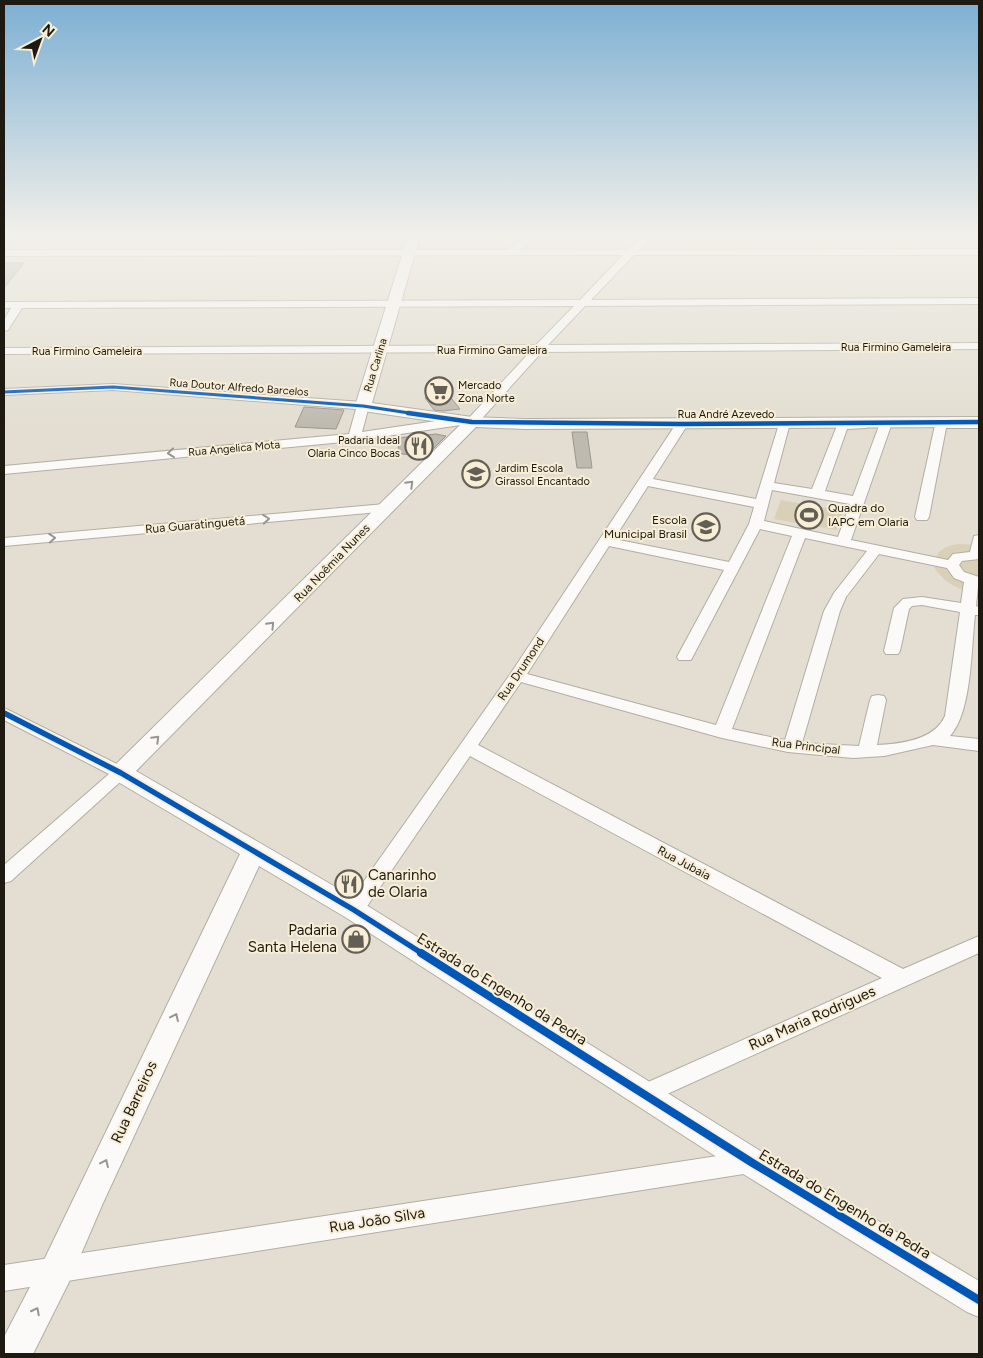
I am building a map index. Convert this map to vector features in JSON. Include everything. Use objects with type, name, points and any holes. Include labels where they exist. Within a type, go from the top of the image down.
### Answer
[{"type":"street","name":"Rua Carlina","points":[[354,437],[381,350],[394,299]]},
{"type":"street","name":"Rua Noêmia Nunes","points":[[4,876],[121,773],[271,625],[464,427],[585,299]]},
{"type":"street","points":[[4,305],[979,301]]},
{"type":"street","points":[[4,328],[18,304]]},
{"type":"street","name":"Rua Firmino Gameleira","points":[[4,351],[537,350],[979,346]]},
{"type":"street","name":"Rua Doutor Alfredo Barcelos","points":[[4,392],[113,388],[363,406],[464,427]]},
{"type":"street","points":[[922,517],[941,425],[979,423]]},
{"type":"street","name":"Rua André Azevedo","points":[[464,427],[524,424],[979,423]]},
{"type":"street","name":"Rua Drumond","points":[[354,910],[517,676],[682,424]]},
{"type":"street","points":[[816,494],[842,426],[885,424],[843,541]]},
{"type":"street","points":[[432,426],[448,430],[464,427]]},
{"type":"street","name":"Rua Angelica Mota","points":[[4,470],[354,437],[432,426]]},
{"type":"street","points":[[685,657],[756,524],[783,427]]},
{"type":"street","points":[[644,481],[761,504]]},
{"type":"street","points":[[766,486],[856,501]]},
{"type":"street","name":"Rua Guaratinguetá","points":[[4,542],[385,508]]},
{"type":"street","points":[[756,524],[952,565],[959,574],[975,581]]},
{"type":"street","points":[[722,732],[800,533]]},
{"type":"street","points":[[952,565],[958,557],[978,555],[979,539]]},
{"type":"street","points":[[605,541],[732,567]]},
{"type":"street","points":[[792,747],[832,611],[840,596],[876,548]]},
{"type":"street","name":"Rua Principal","points":[[517,676],[722,732],[792,747],[867,751],[905,747],[931,739],[943,732],[951,722],[956,710],[974,610],[975,581]]},
{"type":"street","points":[[892,652],[902,608],[908,602],[922,601],[974,610]]},
{"type":"street","points":[[867,751],[878,700]]},
{"type":"street","name":"Estrada do Engenho da Pedra","points":[[4,713],[121,773],[354,910],[751,1162],[979,1300]]},
{"type":"street","points":[[931,739],[979,745]]},
{"type":"street","name":"Rua Jubaia","points":[[467,747],[901,978]]},
{"type":"street","name":"Rua Barreiros","points":[[14,1354],[57,1270],[90,1196],[254,850]]},
{"type":"street","name":"Rua Maria Rodrigues","points":[[645,1094],[979,944]]},
{"type":"street","name":"Rua João Silva","points":[[4,1278],[751,1162]]},
{"type":"shaded area","name":"Quadra do IAPC em Olaria","points":[[781,500],[843,511],[837,530],[774,519]]},
{"type":"shaded area","points":[[958,544],[979,545],[979,593],[953,585],[942,577],[933,566],[941,550]]},
{"type":"building","name":"Mercado Zona Norte","points":[[439,383],[460,409],[434,410],[425,398]]},
{"type":"building","points":[[304,407],[344,410],[336,429],[295,427]]},
{"type":"building","points":[[572,432],[587,432],[592,468],[577,468]]},
{"type":"building","name":"Padaria Ideal Olaria Cinco Bocas","points":[[436,434],[446,436],[423,459],[415,459],[413,455],[402,454],[399,451],[397,438]]},
{"type":"cycle path","points":[[4,392],[113,387],[363,406],[472,422],[682,424],[979,422]]},
{"type":"cycle path","points":[[4,713],[121,773],[354,910],[751,1162],[979,1300]]},
{"type":"place","name":"Mercado Zona Norte","points":[[439,391]]},
{"type":"place","name":"Padaria Ideal Olaria Cinco Bocas","points":[[419,446]]},
{"type":"place","name":"Jardim Escola Girassol Encantado","points":[[476,474]]},
{"type":"place","name":"Quadra do IAPC em Olaria","points":[[809,515]]},
{"type":"place","name":"Escola Municipal Brasil","points":[[706,527]]},
{"type":"place","name":"Canarinho de Olaria","points":[[349,884]]},
{"type":"place","name":"Padaria Santa Helena","points":[[356,939]]}]
